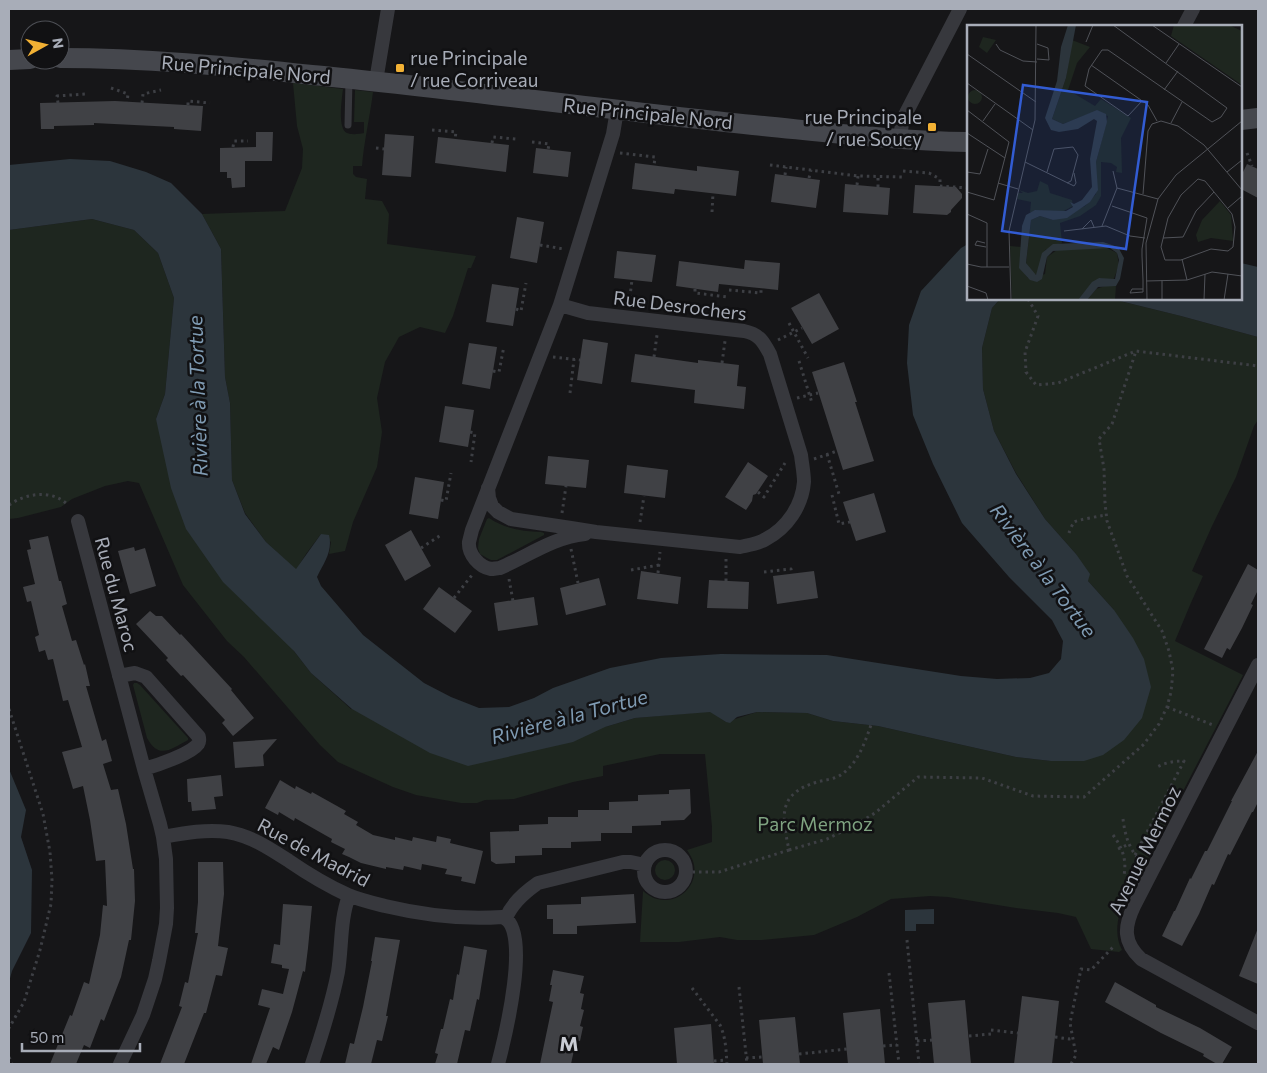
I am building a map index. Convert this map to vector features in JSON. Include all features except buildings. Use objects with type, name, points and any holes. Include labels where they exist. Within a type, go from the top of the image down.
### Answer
[{"type":"street","points":[[376,81],[388,9]]},
{"type":"street","points":[[900,138],[905,115],[960,9]]},
{"type":"street","points":[[1185,25],[1193,9]]},
{"type":"street","name":"Rue Principale Nord","points":[[70,58],[202,64],[350,78],[785,128],[967,142]]},
{"type":"street","points":[[564,531],[532,552],[500,568],[490,569],[481,564],[474,558],[470,550],[469,541],[488,488],[560,304],[608,152],[617,110]]},
{"type":"street","points":[[1242,120],[1258,118]]},
{"type":"street","name":"Rue Desrochers","points":[[560,304],[588,312],[753,332],[766,346]]},
{"type":"street","points":[[488,488],[492,506],[504,516],[564,531],[596,532],[740,547],[765,540],[786,523],[795,511],[804,481],[802,463],[785,402],[766,346]]},
{"type":"street","name":"Rue du Maroc","points":[[78,521],[163,837],[167,873],[166,924],[160,961],[143,1015],[120,1064]]},
{"type":"street","name":"Avenue Mermoz","points":[[1258,665],[1134,906],[1128,921],[1127,936],[1134,953],[1141,959],[1258,1022]]},
{"type":"street","name":"Rue du Maroc","points":[[119,676],[134,673],[146,677],[199,737],[198,745],[190,750],[144,769]]},
{"type":"street","name":"Rue de Madrid","points":[[163,837],[204,831],[240,835],[262,844],[306,872],[350,896],[423,914],[459,918],[506,918]]},
{"type":"street","points":[[659,850],[672,850],[683,859],[686,865],[685,879],[676,889],[662,892],[650,885],[646,879],[645,865],[648,858],[659,850]]},
{"type":"street","points":[[498,1064],[507,1028],[515,966],[516,940],[513,928],[506,918],[510,910],[516,902],[538,883],[622,862],[638,862],[645,865]]},
{"type":"street","points":[[312,1064],[326,1020],[338,972],[344,911],[350,896]]},
{"type":"lane","points":[[348,125],[350,78]]},
{"type":"path","points":[[112,88],[128,94],[127,102]]},
{"type":"path","points":[[142,102],[143,94],[161,90]]},
{"type":"path","points":[[58,103],[57,96],[85,94]]},
{"type":"path","points":[[188,105],[188,101],[210,103]]},
{"type":"path","points":[[432,130],[456,132],[455,139]]},
{"type":"path","points":[[492,143],[493,137],[516,140]]},
{"type":"path","points":[[233,147],[234,141],[248,141]]},
{"type":"path","points":[[532,142],[549,144],[548,150]]},
{"type":"path","points":[[376,148],[384,149]]},
{"type":"path","points":[[608,152],[655,157],[654,166]]},
{"type":"path","points":[[1247,153],[1252,166]]},
{"type":"path","points":[[770,165],[858,176],[902,177]]},
{"type":"path","points":[[785,175],[786,167]]},
{"type":"path","points":[[809,178],[810,170]]},
{"type":"path","points":[[903,171],[930,174],[940,179],[940,186],[967,188]]},
{"type":"path","points":[[857,185],[858,176]]},
{"type":"path","points":[[878,176],[878,187]]},
{"type":"path","points":[[712,212],[714,193]]},
{"type":"path","points":[[540,245],[577,251]]},
{"type":"path","points":[[627,317],[632,280]]},
{"type":"path","points":[[516,309],[521,310],[526,283]]},
{"type":"path","points":[[695,289],[695,293],[728,298]]},
{"type":"path","points":[[729,290],[760,293],[761,289]]},
{"type":"path","points":[[1029,300],[1038,316],[1025,352],[1026,372],[1036,385],[1058,383],[1136,351],[1258,366]]},
{"type":"path","points":[[654,357],[659,321]]},
{"type":"path","points":[[789,323],[808,358]]},
{"type":"path","points":[[722,363],[727,328]]},
{"type":"path","points":[[766,346],[802,328]]},
{"type":"path","points":[[493,370],[499,372],[504,346]]},
{"type":"path","points":[[686,872],[720,872],[827,839],[875,813],[918,778],[982,778],[1033,796],[1084,797],[1143,744],[1158,724],[1167,707],[1172,692],[1173,672],[1169,651],[1162,631],[1127,576],[1107,520],[1104,469],[1099,439],[1112,424],[1136,351]]},
{"type":"path","points":[[540,356],[580,360]]},
{"type":"path","points":[[570,393],[574,359]]},
{"type":"path","points":[[799,361],[812,403]]},
{"type":"path","points":[[785,402],[818,393]]},
{"type":"path","points":[[470,432],[476,433],[471,462]]},
{"type":"path","points":[[802,463],[837,451]]},
{"type":"path","points":[[827,454],[839,494]]},
{"type":"path","points":[[758,492],[764,497],[785,463]]},
{"type":"path","points":[[441,500],[446,501],[451,473]]},
{"type":"path","points":[[566,486],[564,531],[578,583]]},
{"type":"path","points":[[9,505],[33,494],[45,494],[58,498],[68,505]]},
{"type":"path","points":[[832,495],[840,524],[850,522]]},
{"type":"path","points":[[638,537],[644,496]]},
{"type":"path","points":[[1069,533],[1073,523],[1078,520],[1106,515]]},
{"type":"path","points":[[421,548],[441,535]]},
{"type":"path","points":[[658,573],[662,539]]},
{"type":"path","points":[[726,546],[726,580]]},
{"type":"path","points":[[454,598],[481,564]]},
{"type":"path","points":[[507,565],[513,601]]},
{"type":"path","points":[[631,570],[659,565]]},
{"type":"path","points":[[764,572],[791,569],[792,574]]},
{"type":"path","points":[[1167,707],[1225,729]]},
{"type":"path","points":[[9,709],[43,814],[50,852],[52,880],[51,904],[40,950],[24,1002],[9,1028]]},
{"type":"path","points":[[789,850],[784,823],[785,809],[790,797],[804,786],[842,775],[856,761],[871,725]]},
{"type":"path","points":[[1136,855],[1184,761],[1175,761],[1155,768]]},
{"type":"path","points":[[1123,819],[1125,833],[1136,855],[1145,865]]},
{"type":"path","points":[[1113,835],[1125,864],[1124,875]]},
{"type":"path","points":[[1120,848],[1130,843]]},
{"type":"path","points":[[1071,1064],[1076,1055],[1070,1022],[1081,969],[1091,970],[1118,941],[1127,936]]},
{"type":"path","points":[[908,940],[919,1064]]},
{"type":"path","points":[[889,974],[899,1064]]},
{"type":"path","points":[[739,987],[747,1064]]},
{"type":"path","points":[[692,988],[720,1025],[723,1032],[727,1062],[714,1061]]},
{"type":"path","points":[[969,1036],[991,1032],[1018,1033]]},
{"type":"path","points":[[1055,1037],[1073,1038]]},
{"type":"path","points":[[917,1040],[932,1040]]},
{"type":"path","points":[[884,1046],[897,1045]]},
{"type":"path","points":[[799,1054],[847,1049]]},
{"type":"path","points":[[9,1057],[12,1064]]},
{"type":"path","points":[[746,1058],[762,1057]]},
{"type":"green space","points":[[293,83],[343,89],[342,126],[347,133],[351,134],[364,133],[364,122],[354,122],[355,90],[373,92],[362,166],[353,166],[353,174],[356,177],[367,179],[365,199],[382,201],[389,214],[387,244],[476,256],[471,268],[468,268],[453,316],[445,333],[420,327],[399,337],[385,362],[377,398],[382,432],[377,467],[353,522],[345,551],[329,554],[331,542],[321,534],[296,570],[266,542],[245,513],[232,480],[230,403],[225,377],[221,249],[202,214],[285,211],[302,168],[303,149],[297,126]]},
{"type":"green space","name":"Parc Mermoz","points":[[92,219],[134,230],[158,253],[174,298],[165,394],[156,419],[294,651],[311,673],[351,709],[605,727],[635,718],[703,712],[711,712],[726,722],[757,712],[807,713],[833,721],[878,726],[1016,757],[1051,761],[1114,610],[1088,581],[1076,554],[1045,519],[1016,473],[994,431],[983,389],[982,348],[992,308],[999,300],[1116,300],[1258,337],[1258,420],[1254,426],[1236,477],[1192,571],[1203,576],[1175,641],[1243,675],[1120,913],[1117,932],[1122,950],[1119,952],[1091,949],[1076,917],[948,897],[930,896],[891,899],[857,917],[814,935],[762,940],[737,940],[720,937],[679,942],[640,942],[643,891],[651,897],[665,900],[672,899],[685,892],[690,887],[694,873],[693,861],[687,850],[712,842],[705,754],[660,754],[603,766],[603,776],[573,782],[514,799],[485,800],[477,803],[461,803],[416,795],[393,787],[338,762],[320,745],[244,657],[227,641],[183,585],[139,483],[128,481],[105,486],[72,499],[61,507],[9,519],[9,230]]},
{"type":"green space","points":[[489,518],[507,527],[541,532],[544,535],[497,560],[491,560],[480,554],[478,548],[479,539]]},
{"type":"green space","points":[[134,683],[140,685],[188,740],[166,751],[156,749],[152,745],[147,738]]},
{"type":"green space","points":[[665,860],[672,863],[675,870],[672,877],[665,880],[658,877],[655,870],[658,863]]},
{"type":"water","name":"Rivière à la Tortue","points":[[70,159],[110,161],[146,172],[171,183],[202,214],[221,249],[225,377],[230,403],[232,480],[245,514],[266,542],[296,569],[321,534],[329,535],[329,552],[317,577],[321,586],[363,635],[424,683],[451,697],[479,708],[509,707],[534,698],[553,688],[610,668],[661,658],[721,654],[827,655],[961,676],[997,679],[1030,678],[1049,673],[1061,659],[1063,641],[1052,620],[1009,577],[962,523],[933,464],[913,415],[907,363],[909,325],[921,291],[961,248],[967,245],[967,300],[999,300],[992,308],[982,348],[983,389],[994,431],[1016,474],[1045,519],[1076,554],[1090,574],[1088,581],[1114,610],[1133,638],[1144,659],[1151,687],[1142,718],[1124,740],[1103,755],[1084,761],[1051,761],[1016,757],[878,726],[833,721],[807,713],[757,712],[737,717],[730,723],[710,712],[635,718],[605,727],[573,742],[468,766],[430,753],[352,709],[311,673],[294,651],[223,582],[186,529],[171,488],[156,419],[165,394],[174,298],[158,253],[134,230],[92,219],[9,230],[9,165]]},
{"type":"water","points":[[1242,263],[1258,267],[1258,337],[1116,300],[1242,300]]},
{"type":"water","points":[[9,769],[26,810],[21,837],[32,870],[31,933],[12,971],[9,982]]},
{"type":"water","points":[[934,909],[934,924],[916,924],[916,931],[905,931],[905,910]]},
{"type":"place","name":"rue Principale / rue Corriveau","points":[[400,68]]},
{"type":"place","name":"rue Principale / rue Soucy","points":[[932,127]]},
{"type":"district","name":"M","points":[[569,1043]]}]
